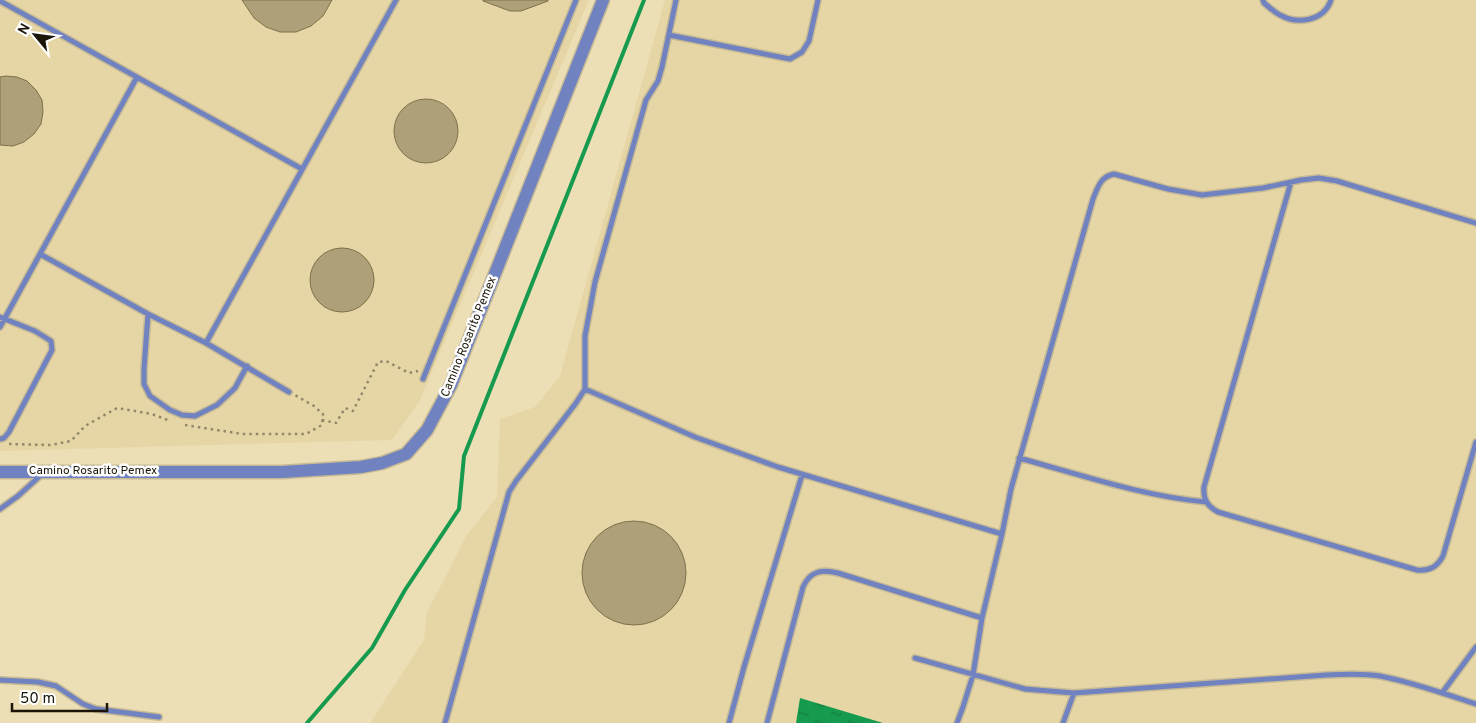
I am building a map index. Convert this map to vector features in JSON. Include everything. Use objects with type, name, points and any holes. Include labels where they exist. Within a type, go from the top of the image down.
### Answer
[{"type":"street","name":"Camino Rosarito Pemex","points":[[1,472],[282,472],[361,468],[406,454],[427,430],[451,385],[603,0]]},
{"type":"lane","points":[[206,343],[396,0]]},
{"type":"lane","points":[[423,380],[576,0]]},
{"type":"lane","points":[[445,723],[510,492],[516,481],[576,403],[585,388],[585,336],[594,282],[646,100],[658,81],[676,0]]},
{"type":"lane","points":[[669,36],[790,59],[802,52],[809,40],[818,0]]},
{"type":"lane","points":[[1263,0],[1264,3],[1280,15],[1298,22],[1320,16],[1331,0]]},
{"type":"lane","points":[[0,1],[302,169]]},
{"type":"lane","points":[[0,327],[2,318],[40,254],[137,77]]},
{"type":"lane","points":[[957,723],[964,707],[973,675],[982,618],[1019,458],[1093,199],[1102,180],[1106,176],[1114,174],[1168,189],[1202,195],[1263,188],[1319,178],[1337,181],[1476,223]]},
{"type":"lane","points":[[1291,182],[1204,487],[1203,495],[1206,502],[1218,512],[1425,571],[1433,568],[1443,556],[1476,442]]},
{"type":"lane","points":[[40,254],[148,314],[206,343],[289,392]]},
{"type":"lane","points":[[148,314],[144,384],[150,396],[170,410],[182,415],[195,416],[217,405],[235,388],[247,366]]},
{"type":"lane","points":[[2,318],[35,331],[51,341],[52,350],[9,432],[2,438]]},
{"type":"lane","points":[[585,388],[695,437],[802,475],[1002,534]]},
{"type":"lane","points":[[1019,458],[1135,490],[1180,500],[1206,502]]},
{"type":"lane","points":[[0,509],[18,496],[45,471]]},
{"type":"lane","points":[[729,723],[802,475]]},
{"type":"lane","points":[[767,723],[803,587],[806,580],[814,574],[828,571],[838,573],[982,618]]},
{"type":"lane","points":[[1442,693],[1476,647]]},
{"type":"lane","points":[[915,658],[1025,689],[1074,693],[1356,674],[1380,676],[1476,704]]},
{"type":"lane","points":[[0,680],[38,682],[56,686],[82,704],[96,709],[159,717]]},
{"type":"lane","points":[[1063,723],[1074,693]]},
{"type":"path","points":[[322,420],[336,423],[344,408],[353,411],[378,362],[386,361],[409,373],[427,369]]},
{"type":"path","points":[[2,438],[8,444],[50,445],[71,441],[85,426],[117,408],[152,414],[178,424],[242,434],[306,434],[322,425],[322,414],[314,406],[289,392]]},
{"type":"shaded area","points":[[0,0],[589,0],[419,402],[392,440],[0,451]]},
{"type":"shaded area","points":[[665,0],[1476,0],[1476,723],[370,723],[424,640],[427,612],[467,535],[497,497],[500,419],[535,407],[560,376]]},
{"type":"water","points":[[800,698],[883,723],[796,723]]},
{"type":"building","points":[[242,0],[332,0],[323,16],[311,26],[296,32],[280,32],[266,27],[254,18]]},
{"type":"building","points":[[483,0],[548,1],[521,11],[510,11]]},
{"type":"building","points":[[0,77],[17,77],[27,81],[42,100],[41,124],[34,134],[24,142],[13,146],[0,145]]},
{"type":"building","points":[[426,99],[444,105],[452,113],[458,131],[452,149],[444,157],[426,163],[408,157],[400,149],[394,131],[400,113],[408,105]]},
{"type":"building","points":[[342,248],[360,254],[368,262],[374,280],[368,298],[360,306],[342,312],[324,306],[316,298],[310,280],[316,262],[324,254]]},
{"type":"building","points":[[634,521],[654,525],[663,529],[671,536],[678,544],[682,553],[686,573],[682,593],[678,602],[671,610],[663,617],[654,621],[634,625],[614,621],[605,617],[597,610],[590,602],[586,593],[582,573],[586,553],[590,544],[597,536],[605,529],[614,525]]},
{"type":"waterway","points":[[307,723],[372,648],[405,590],[459,509],[464,456],[644,0]]}]
